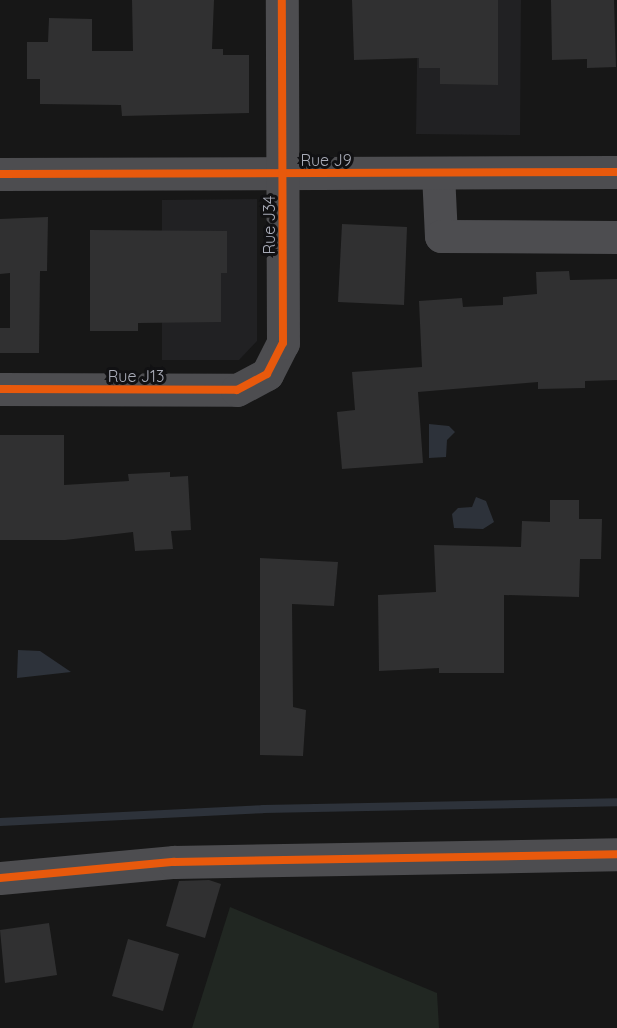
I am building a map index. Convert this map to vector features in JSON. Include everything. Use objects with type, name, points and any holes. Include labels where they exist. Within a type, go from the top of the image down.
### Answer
[{"type":"street","name":"Rue J34","points":[[267,375],[283,343],[282,0]]},
{"type":"street","name":"Rue J9","points":[[0,174],[617,172]]},
{"type":"street","points":[[438,173],[441,236],[617,237]]},
{"type":"street","name":"Rue J13","points":[[0,389],[237,390],[267,375]]},
{"type":"street","points":[[0,878],[174,862],[617,854]]},
{"type":"shaded area","points":[[418,0],[521,0],[520,135],[416,134]]},
{"type":"shaded area","points":[[257,199],[257,341],[239,360],[162,360],[162,200]]},
{"type":"shaded area","points":[[429,424],[449,426],[455,432],[447,440],[446,457],[429,458]]},
{"type":"shaded area","points":[[476,497],[486,501],[494,522],[483,529],[454,528],[452,514],[458,508],[472,507]]},
{"type":"shaded area","points":[[18,650],[40,651],[71,672],[17,678]]},
{"type":"shaded area","points":[[230,907],[437,993],[439,1028],[192,1028]]},
{"type":"building","points":[[132,0],[214,0],[212,49],[223,49],[223,55],[249,55],[249,113],[122,116],[121,105],[40,104],[40,79],[27,79],[27,42],[48,42],[49,18],[92,19],[92,51],[133,51]]},
{"type":"building","points":[[352,0],[498,0],[498,85],[440,84],[440,68],[419,68],[419,58],[354,60]]},
{"type":"building","points":[[551,0],[614,0],[616,67],[587,68],[587,59],[552,60]]},
{"type":"building","points":[[48,217],[47,271],[40,271],[39,353],[0,353],[0,328],[10,328],[10,273],[0,274],[0,219]]},
{"type":"building","points":[[342,224],[407,227],[404,305],[338,302]]},
{"type":"building","points":[[90,230],[227,231],[227,273],[221,273],[221,322],[138,323],[138,331],[90,331]]},
{"type":"building","points":[[569,271],[570,280],[617,279],[617,380],[585,381],[585,388],[538,389],[538,382],[418,392],[423,463],[342,469],[337,412],[355,410],[352,372],[422,367],[419,301],[462,298],[463,307],[503,305],[503,297],[537,294],[536,272]]},
{"type":"building","points":[[0,435],[64,435],[64,485],[129,481],[128,474],[170,472],[170,477],[188,476],[191,530],[171,531],[173,549],[135,551],[133,532],[65,540],[0,540]]},
{"type":"building","points":[[550,500],[579,500],[579,519],[602,519],[601,559],[580,559],[579,597],[504,595],[504,673],[439,673],[439,668],[379,671],[378,595],[436,592],[434,545],[521,547],[522,521],[550,522]]},
{"type":"building","points":[[260,558],[338,562],[334,606],[292,604],[293,707],[306,710],[303,756],[260,755]]},
{"type":"building","points":[[209,880],[221,884],[205,938],[166,926],[179,881]]},
{"type":"building","points":[[49,923],[57,975],[5,983],[0,930]]},
{"type":"building","points":[[128,939],[179,954],[163,1011],[112,996]]},
{"type":"waterway","points":[[0,822],[263,809],[617,802]]},
{"type":"cycle path","points":[[0,389],[237,390],[267,374],[283,343],[282,0]]},
{"type":"cycle path","points":[[0,174],[617,172]]},
{"type":"cycle path","points":[[0,878],[174,862],[617,854]]}]
